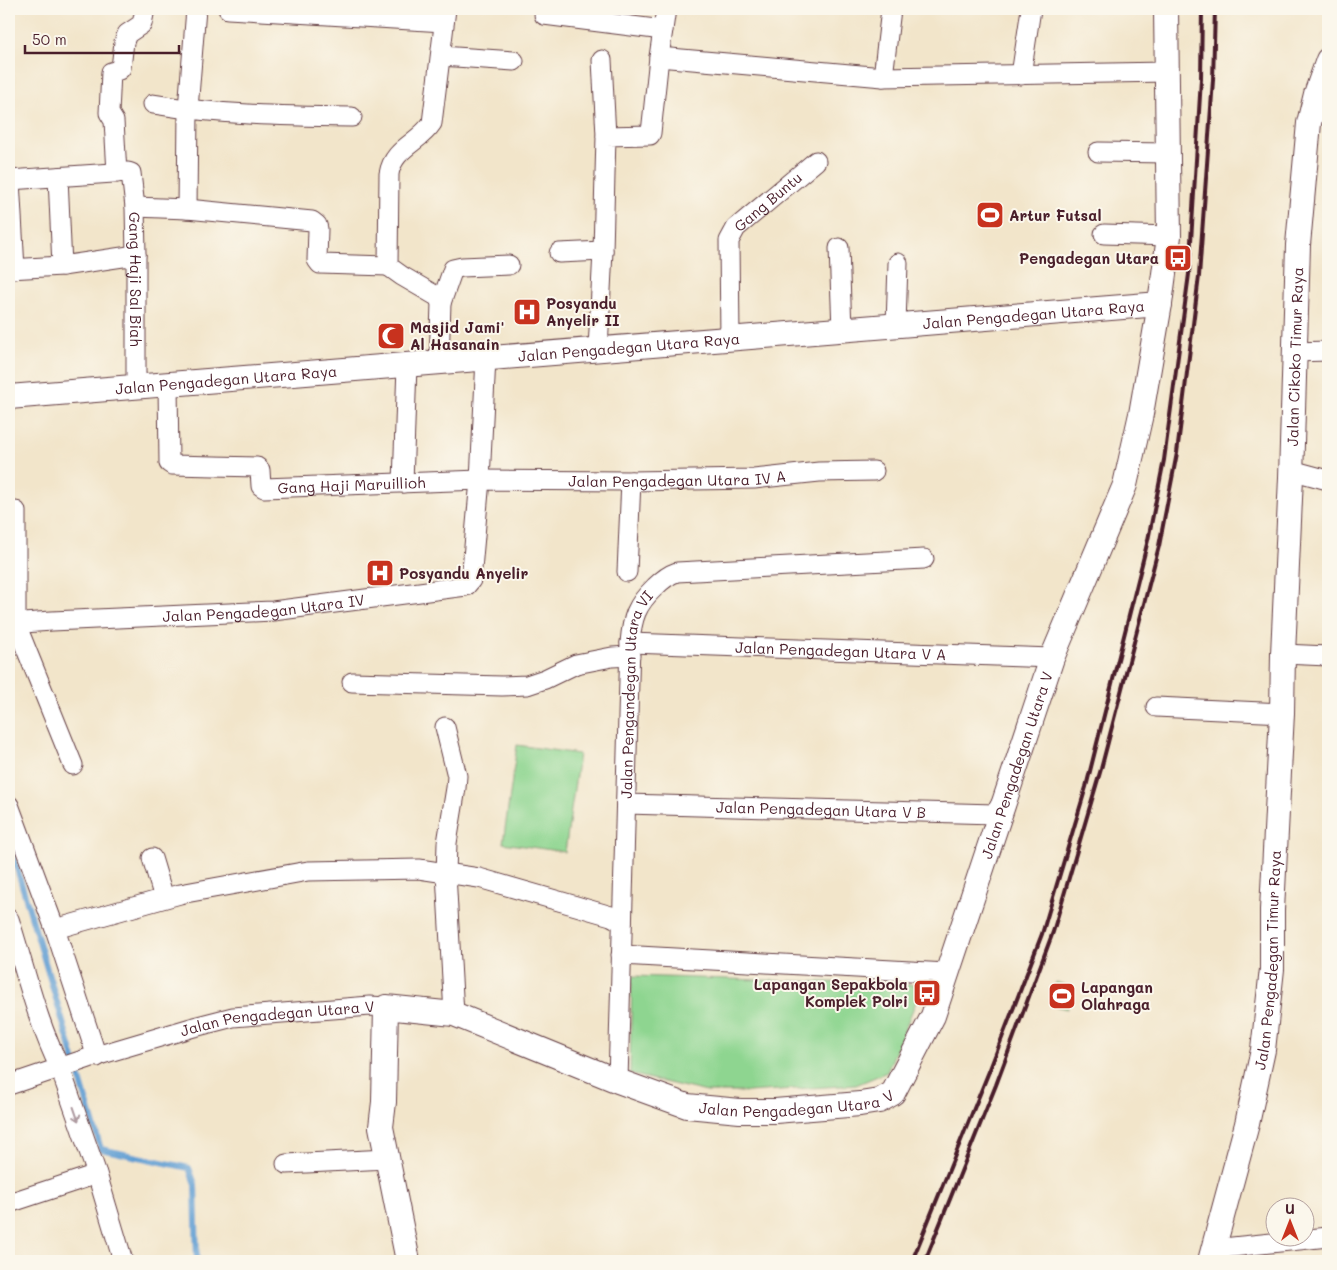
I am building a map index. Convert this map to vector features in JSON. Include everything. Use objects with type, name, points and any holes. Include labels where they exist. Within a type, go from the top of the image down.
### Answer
[{"type":"street","name":"Gang Haji Sal Biah","points":[[136,387],[135,207],[123,172],[114,121],[109,113],[110,72],[121,68],[124,42],[127,34],[142,24],[145,9]]},
{"type":"street","points":[[187,209],[188,109],[196,9]]},
{"type":"street","points":[[228,9],[445,15],[432,123],[427,131],[400,152],[390,164],[388,266]]},
{"type":"street","points":[[606,136],[650,135],[651,133],[666,9]]},
{"type":"street","points":[[883,77],[891,9]]},
{"type":"street","points":[[1021,75],[1031,9]]},
{"type":"street","points":[[1160,304],[1169,236],[1166,9]]},
{"type":"street","points":[[544,15],[662,30]]},
{"type":"street","points":[[441,56],[514,60]]},
{"type":"street","points":[[659,58],[883,77],[1166,72]]},
{"type":"street","points":[[598,349],[606,136],[602,60]]},
{"type":"street","name":"Jalan Cikoko Timur Raya","points":[[1283,654],[1298,245],[1309,123],[1316,94],[1328,61]]},
{"type":"street","points":[[153,104],[188,109],[352,117]]},
{"type":"street","points":[[1098,152],[1168,153]]},
{"type":"street","name":"Gang Buntu","points":[[730,338],[730,241],[732,234],[736,228],[816,161]]},
{"type":"street","points":[[123,172],[10,180],[12,269],[62,266],[136,255]]},
{"type":"street","points":[[58,177],[62,266]]},
{"type":"street","points":[[135,207],[187,209],[312,221],[317,225],[318,229],[317,260],[319,263],[388,266],[438,298],[441,303]]},
{"type":"street","points":[[1104,234],[1169,236]]},
{"type":"street","points":[[839,248],[842,330]]},
{"type":"street","points":[[559,253],[603,251]]},
{"type":"street","points":[[896,325],[898,262]]},
{"type":"street","points":[[439,362],[441,303],[453,269],[509,265]]},
{"type":"street","name":"Jalan Pengadegan Utara Raya","points":[[9,397],[1160,304]]},
{"type":"street","name":"Jalan Pengadegan Utara V","points":[[9,1085],[194,1027],[233,1018],[370,1006],[454,1014],[618,1081],[687,1106],[775,1112],[860,1104],[879,1101],[893,1094],[933,1016],[1052,658],[1125,485],[1141,414],[1160,304]]},
{"type":"street","points":[[1294,352],[1328,351]]},
{"type":"street","name":"Jalan Pengadegan Utara IV","points":[[13,624],[273,611],[466,586],[471,580],[480,480],[486,358]]},
{"type":"street","points":[[403,483],[407,365]]},
{"type":"street","name":"Gang Haji Maruillioh","points":[[168,384],[169,461],[172,465],[257,466],[260,470],[261,486],[264,488],[480,480]]},
{"type":"street","points":[[1291,470],[1328,480]]},
{"type":"street","name":"Jalan Pengadegan Utara IV A","points":[[480,480],[631,481],[754,479],[820,472],[874,471]]},
{"type":"street","points":[[627,572],[631,481]]},
{"type":"street","points":[[16,511],[13,624],[72,765]]},
{"type":"street","name":"Jalan Pengandegan Utara VI","points":[[618,1081],[630,649],[632,624],[638,606],[662,580],[677,572],[924,558]]},
{"type":"street","name":"Jalan Pengadegan Utara V A","points":[[352,682],[527,685],[545,679],[576,664],[612,657],[630,649],[1052,658]]},
{"type":"street","points":[[1283,654],[1328,656]]},
{"type":"street","name":"Jalan Pengadegan Timur Raya","points":[[1211,1255],[1244,1137],[1263,1050],[1272,968],[1272,910],[1282,713],[1283,654]]},
{"type":"street","points":[[1156,706],[1282,713]]},
{"type":"street","points":[[445,727],[457,776],[447,843],[446,874],[454,1014]]},
{"type":"street","name":"Jalan Pengadegan Utara V B","points":[[626,804],[995,814],[1006,797]]},
{"type":"street","points":[[9,805],[55,929],[93,1058]]},
{"type":"street","points":[[152,858],[164,898]]},
{"type":"street","points":[[55,929],[180,894],[308,871],[419,870],[479,878],[610,916],[622,922]]},
{"type":"street","points":[[9,919],[38,1013],[53,1054],[62,1067],[123,1261]]},
{"type":"street","points":[[621,955],[947,973]]},
{"type":"street","points":[[386,1007],[384,1102],[381,1127],[408,1261]]},
{"type":"street","points":[[286,1164],[387,1159]]},
{"type":"street","points":[[9,1203],[97,1174]]},
{"type":"street","points":[[1211,1255],[1328,1237]]},
{"type":"green space","points":[[517,745],[579,754],[565,852],[503,843]]},
{"type":"green space","points":[[632,976],[923,985],[887,1072],[856,1085],[747,1092],[707,1092],[630,1074]]},
{"type":"green space","name":"Lapangan Olahraga","points":[[1056,982],[1073,987],[1067,1009],[1050,1005]]},
{"type":"waterway","points":[[9,842],[101,1149],[189,1168],[195,1184],[197,1261]]},
{"type":"railway","points":[[912,1261],[990,1069],[1042,934],[1086,787],[1148,540],[1164,460],[1189,274],[1201,79],[1202,9]]},
{"type":"railway","points":[[925,1261],[996,1085],[1053,932],[1101,769],[1159,546],[1177,453],[1199,276],[1213,80],[1215,9]]},
{"type":"place","name":"Artur Futsal","points":[[990,215]]},
{"type":"place","name":"Pengadegan Utara","points":[[1178,258]]},
{"type":"place","name":"Posyandu Anyelir II","points":[[527,312]]},
{"type":"place","name":"Masjid Jami' Al Hasanain","points":[[391,336]]},
{"type":"place","name":"Posyandu Anyelir","points":[[380,573]]},
{"type":"place","name":"Lapangan Sepakbola Komplek Polri","points":[[927,993]]},
{"type":"place","name":"Lapangan Olahraga","points":[[1062,996]]}]
